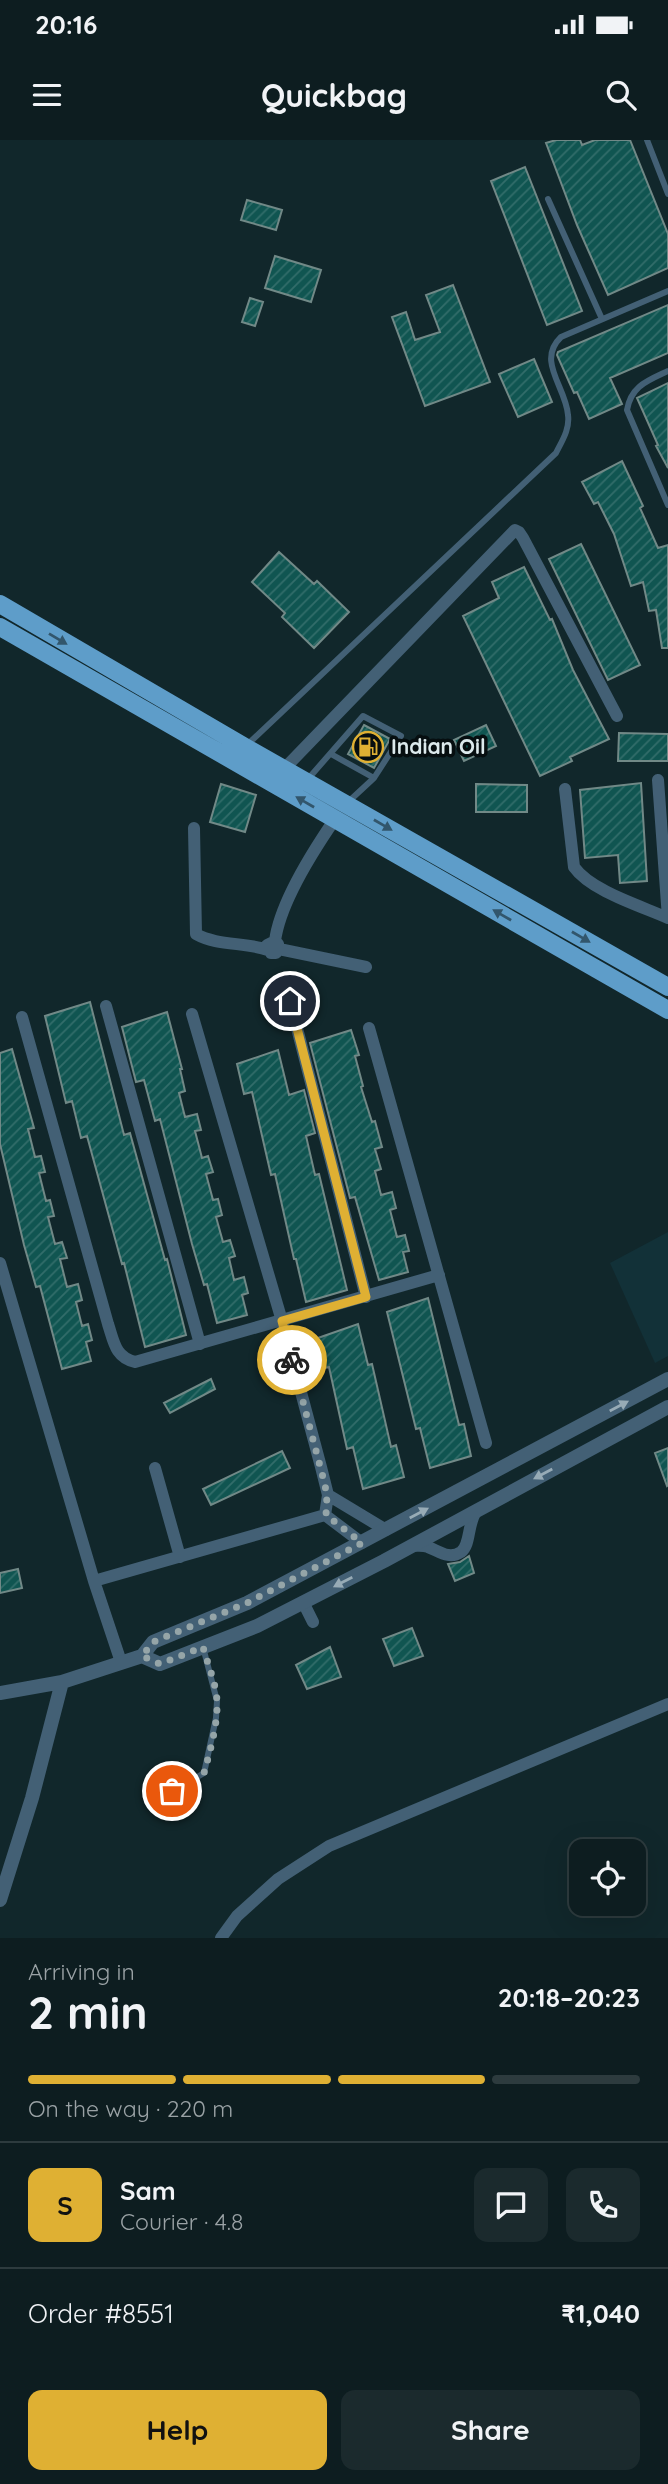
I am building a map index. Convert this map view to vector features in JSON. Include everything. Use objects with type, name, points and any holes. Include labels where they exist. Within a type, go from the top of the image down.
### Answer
[{"type":"main road","points":[[0,604],[668,986]]},
{"type":"main road","points":[[0,627],[668,1010]]},
{"type":"street","points":[[285,768],[515,530],[523,538],[617,716]]},
{"type":"street","points":[[565,789],[574,867],[580,875],[668,918],[658,780]]},
{"type":"street","points":[[274,947],[277,922],[317,845],[335,819]]},
{"type":"street","points":[[194,828],[196,934],[205,939],[274,947],[366,967]]},
{"type":"street","points":[[290,1001],[366,1297]]},
{"type":"street","points":[[106,1006],[201,1344]]},
{"type":"street","points":[[192,1014],[282,1321],[327,1495],[326,1515]]},
{"type":"street","points":[[22,1017],[104,1311],[118,1352],[124,1359],[135,1362],[439,1275]]},
{"type":"street","points":[[369,1028],[486,1443]]},
{"type":"street","points":[[0,1263],[93,1581],[121,1662]]},
{"type":"street","points":[[0,1693],[62,1682],[142,1656],[153,1642],[247,1603],[668,1379]]},
{"type":"street","points":[[142,1656],[160,1664],[257,1626],[668,1407]]},
{"type":"street","points":[[155,1468],[180,1557]]},
{"type":"street","points":[[327,1495],[386,1530]]},
{"type":"street","points":[[411,1546],[427,1546],[438,1552],[457,1556],[467,1542],[471,1519],[477,1510]]},
{"type":"street","points":[[93,1581],[326,1515]]},
{"type":"street","points":[[326,1515],[362,1543]]},
{"type":"street","points":[[303,1602],[313,1622]]},
{"type":"street","points":[[0,1900],[32,1798],[62,1682]]},
{"type":"street","points":[[221,1938],[237,1916],[278,1879],[329,1846],[668,1704]]},
{"type":"lane","points":[[647,140],[668,194]]},
{"type":"lane","points":[[548,199],[602,319]]},
{"type":"lane","points":[[246,747],[556,453],[566,434],[569,416],[550,358],[551,346],[561,337],[668,291]]},
{"type":"lane","points":[[668,371],[637,388],[630,397],[627,411],[668,505]]},
{"type":"lane","points":[[307,780],[363,716],[401,736],[374,778],[346,803]]},
{"type":"lane","points":[[331,754],[374,778]]},
{"type":"lane","points":[[172,1791],[204,1773],[208,1757],[217,1701],[203,1647]]},
{"type":"shaded area","points":[[668,1232],[668,1356],[655,1363],[610,1263]]},
{"type":"building","points":[[556,140],[580,140],[582,145],[595,140],[630,140],[668,234],[668,268],[608,295],[577,225],[546,143]]},
{"type":"building","points":[[525,167],[582,311],[547,325],[491,181]]},
{"type":"building","points":[[247,200],[282,210],[276,230],[241,220]]},
{"type":"building","points":[[275,256],[321,270],[311,302],[265,288]]},
{"type":"building","points":[[453,285],[490,382],[425,406],[392,317],[406,312],[415,340],[440,332],[426,295]]},
{"type":"building","points":[[250,298],[263,302],[255,326],[242,322]]},
{"type":"building","points":[[668,305],[668,353],[610,378],[622,404],[589,419],[577,392],[574,393],[558,352]]},
{"type":"building","points":[[534,359],[552,402],[518,417],[499,374]]},
{"type":"building","points":[[668,383],[668,468],[637,398]]},
{"type":"building","points":[[622,461],[643,506],[640,508],[658,548],[668,545],[668,648],[662,648],[656,610],[649,611],[643,582],[631,586],[614,534],[598,502],[594,504],[582,482]]},
{"type":"building","points":[[581,544],[640,665],[608,680],[549,559]]},
{"type":"building","points":[[279,552],[314,584],[317,581],[349,612],[314,648],[282,617],[285,613],[252,582]]},
{"type":"building","points":[[524,567],[609,739],[570,757],[572,761],[540,776],[463,616],[499,598],[492,582]]},
{"type":"building","points":[[364,725],[390,739],[374,768],[348,754]]},
{"type":"building","points":[[486,725],[496,746],[464,761],[454,740]]},
{"type":"building","points":[[619,733],[668,734],[668,761],[618,761]]},
{"type":"building","points":[[641,783],[647,881],[620,883],[618,855],[585,858],[580,790]]},
{"type":"building","points":[[221,784],[256,795],[245,832],[210,822]]},
{"type":"building","points":[[476,784],[527,785],[527,812],[476,812]]},
{"type":"building","points":[[90,1002],[124,1135],[130,1133],[186,1335],[145,1347],[87,1136],[81,1138],[72,1101],[66,1103],[45,1016]]},
{"type":"building","points":[[167,1012],[182,1069],[185,1091],[179,1093],[185,1117],[197,1114],[201,1130],[195,1131],[202,1158],[208,1156],[213,1172],[206,1174],[213,1200],[218,1199],[222,1215],[216,1217],[223,1242],[230,1240],[235,1256],[229,1258],[234,1280],[244,1277],[248,1293],[242,1295],[247,1315],[217,1323],[207,1284],[204,1285],[192,1244],[160,1119],[155,1121],[144,1080],[136,1082],[122,1027]]},
{"type":"building","points":[[351,1030],[359,1055],[355,1056],[363,1086],[361,1087],[382,1147],[375,1149],[381,1169],[375,1171],[381,1195],[392,1192],[396,1208],[390,1210],[397,1237],[405,1235],[409,1251],[403,1252],[408,1272],[379,1280],[355,1197],[350,1198],[310,1043]]},
{"type":"building","points":[[12,1049],[34,1128],[28,1129],[35,1157],[41,1156],[45,1172],[39,1173],[46,1201],[50,1200],[54,1216],[48,1217],[55,1244],[62,1242],[67,1258],[60,1259],[67,1287],[78,1284],[82,1300],[76,1302],[82,1326],[88,1324],[92,1340],[86,1342],[91,1361],[62,1369],[40,1286],[36,1287],[24,1245],[0,1144],[0,1053]]},
{"type":"building","points":[[278,1050],[289,1095],[304,1090],[315,1133],[306,1136],[315,1175],[319,1174],[347,1290],[306,1302],[275,1174],[271,1175],[252,1092],[244,1094],[237,1064]]},
{"type":"building","points":[[428,1298],[459,1425],[464,1424],[471,1456],[430,1468],[420,1428],[416,1429],[387,1312]]},
{"type":"building","points":[[358,1324],[368,1365],[372,1364],[391,1447],[396,1445],[404,1477],[363,1489],[353,1447],[347,1449],[329,1367],[325,1368],[318,1338]]},
{"type":"building","points":[[211,1379],[215,1389],[170,1413],[164,1403]]},
{"type":"building","points":[[668,1448],[668,1485],[667,1486],[655,1453]]},
{"type":"building","points":[[282,1451],[290,1468],[211,1505],[203,1489]]},
{"type":"building","points":[[469,1556],[474,1573],[455,1581],[448,1564],[460,1562]]},
{"type":"building","points":[[18,1569],[22,1588],[0,1593],[0,1573]]},
{"type":"building","points":[[412,1628],[423,1656],[394,1666],[383,1639]]},
{"type":"building","points":[[330,1647],[341,1677],[307,1689],[296,1665]]},
{"type":"way so far","points":[[172,1791],[204,1773],[216,1718],[217,1701],[213,1680],[203,1647],[160,1664],[142,1656],[153,1642],[247,1603],[362,1543],[326,1515],[327,1495],[321,1467],[292,1360]]},
{"type":"place","name":"Indian Oil","points":[[368,747]]},
{"type":"route","points":[[290,1001],[366,1297],[282,1321],[292,1360]]}]
